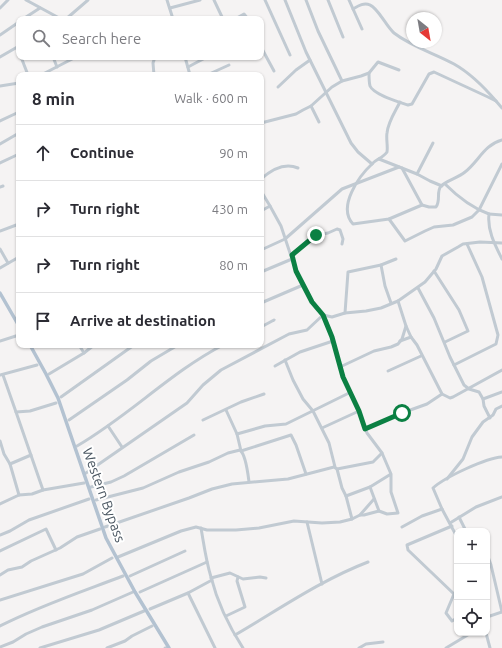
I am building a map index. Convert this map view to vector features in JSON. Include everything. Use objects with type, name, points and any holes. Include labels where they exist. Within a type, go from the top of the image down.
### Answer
[{"type":"main road","points":[[0,293],[16,321]]},
{"type":"main road","name":"Western Bypass","points":[[32,348],[58,398],[106,538],[135,592],[169,648]]},
{"type":"street","points":[[0,8],[8,0]]},
{"type":"street","points":[[26,0],[55,16]]},
{"type":"street","points":[[69,16],[88,0]]},
{"type":"street","points":[[167,0],[172,16]]},
{"type":"street","points":[[170,8],[200,0]]},
{"type":"street","points":[[214,0],[222,16]]},
{"type":"street","points":[[265,0],[290,55]]},
{"type":"street","points":[[285,0],[310,60],[351,143],[358,152],[372,164]]},
{"type":"street","points":[[306,0],[318,31],[342,81]]},
{"type":"street","points":[[328,0],[344,37]]},
{"type":"street","points":[[349,0],[362,29]]},
{"type":"street","points":[[353,9],[364,4],[371,5],[389,28],[405,41],[455,64],[479,83],[502,108]]},
{"type":"street","points":[[28,16],[40,8]]},
{"type":"street","points":[[0,35],[16,24]]},
{"type":"street","points":[[1,55],[16,49]]},
{"type":"street","points":[[264,53],[274,71]]},
{"type":"street","points":[[22,60],[27,72]]},
{"type":"street","points":[[54,60],[57,67]]},
{"type":"street","points":[[47,72],[70,60]]},
{"type":"street","points":[[154,60],[154,72]]},
{"type":"street","points":[[187,60],[189,72]]},
{"type":"street","points":[[188,67],[201,60]]},
{"type":"street","points":[[278,87],[296,70],[310,60]]},
{"type":"street","points":[[264,122],[296,114],[311,106],[326,92],[342,81],[369,73],[378,62],[399,70]]},
{"type":"street","points":[[214,72],[229,65]]},
{"type":"street","points":[[369,73],[370,86],[378,94],[408,105],[412,104],[429,74],[434,72],[496,101]]},
{"type":"street","points":[[0,86],[16,83]]},
{"type":"street","points":[[400,102],[389,124],[386,134],[388,141],[386,152],[372,164],[356,183],[347,202],[350,221],[355,224],[389,218],[422,205],[436,207],[438,204],[440,189],[443,185],[465,172],[485,149],[493,143],[502,140]]},
{"type":"street","points":[[311,106],[319,122]]},
{"type":"street","points":[[0,121],[16,113]]},
{"type":"street","points":[[0,144],[16,135]]},
{"type":"street","points":[[417,174],[433,143]]},
{"type":"street","points":[[0,163],[16,155]]},
{"type":"street","points":[[379,159],[443,185],[479,210],[490,214],[502,215]]},
{"type":"street","points":[[389,218],[405,241],[434,227],[453,225],[472,217],[479,210],[502,164]]},
{"type":"street","points":[[264,176],[268,172],[290,165],[298,168]]},
{"type":"street","points":[[264,249],[285,239],[338,191],[349,185],[401,168]]},
{"type":"street","points":[[401,168],[422,205]]},
{"type":"street","points":[[118,557],[181,531],[196,527],[207,530],[236,530],[259,528],[294,521],[322,523],[340,522],[360,515],[379,511],[387,514],[398,513],[391,492],[391,474],[382,453],[365,429],[340,367],[323,315],[312,302],[296,271],[281,226],[264,196]]},
{"type":"street","points":[[264,209],[270,206]]},
{"type":"street","points":[[490,214],[488,220],[494,242],[502,259]]},
{"type":"street","points":[[0,231],[16,225]]},
{"type":"street","points":[[264,271],[292,257],[316,235],[328,233],[337,229],[340,230],[342,233],[342,244]]},
{"type":"street","points":[[323,315],[332,317],[345,312],[381,308],[398,301],[418,288],[434,271],[442,256],[458,247],[480,242],[502,243]]},
{"type":"street","points":[[454,365],[496,344],[498,339],[482,277],[467,244]]},
{"type":"street","points":[[0,249],[8,264]]},
{"type":"street","points":[[0,268],[16,259]]},
{"type":"street","points":[[345,312],[348,272],[380,265],[396,259]]},
{"type":"street","points":[[380,265],[391,303]]},
{"type":"street","points":[[434,271],[459,310],[468,328],[468,332],[445,342]]},
{"type":"street","points":[[264,303],[303,285]]},
{"type":"street","points":[[418,288],[434,318],[454,365],[464,384],[469,389],[479,392],[490,418]]},
{"type":"street","points":[[398,301],[411,338],[417,345],[442,394],[450,398],[502,370]]},
{"type":"street","points":[[264,347],[289,334],[307,330],[323,315]]},
{"type":"street","points":[[264,325],[274,320]]},
{"type":"street","points":[[400,341],[406,326]]},
{"type":"street","points":[[0,341],[16,336]]},
{"type":"street","points":[[340,367],[374,351],[391,347],[400,341],[411,338]]},
{"type":"street","points":[[275,366],[300,352],[332,341]]},
{"type":"street","points":[[81,348],[84,353]]},
{"type":"street","points":[[49,374],[90,348]]},
{"type":"street","points":[[61,397],[130,348]]},
{"type":"street","points":[[69,420],[127,380],[151,361],[173,348]]},
{"type":"street","points":[[77,446],[96,435],[189,366],[219,348]]},
{"type":"street","points":[[86,472],[187,403],[204,384],[221,370],[263,348]]},
{"type":"street","points":[[388,371],[422,356]]},
{"type":"street","points":[[285,360],[295,385],[305,403],[312,411],[329,442],[352,519]]},
{"type":"street","points":[[37,365],[1,375],[16,412],[43,490]]},
{"type":"street","points":[[483,399],[502,392]]},
{"type":"street","points":[[236,434],[265,426],[286,424],[350,393]]},
{"type":"street","points":[[203,420],[241,402],[264,394]]},
{"type":"street","points":[[365,429],[402,413],[428,404],[442,394]]},
{"type":"street","points":[[16,412],[30,411],[56,404]]},
{"type":"street","points":[[446,480],[463,459],[472,437],[483,422],[490,418],[496,409],[502,406]]},
{"type":"street","points":[[226,410],[236,434],[247,468],[249,482]]},
{"type":"street","points":[[322,428],[359,411]]},
{"type":"street","points":[[108,426],[122,447]]},
{"type":"street","points":[[91,487],[111,482],[124,476],[194,435]]},
{"type":"street","points":[[96,500],[143,488],[228,453],[291,435],[306,474]]},
{"type":"street","points":[[0,441],[4,454],[10,464],[19,495]]},
{"type":"street","points":[[105,527],[212,489],[232,484],[288,479],[336,468],[373,462],[382,453]]},
{"type":"street","points":[[10,464],[31,455]]},
{"type":"street","points":[[454,530],[442,509],[434,488],[470,467],[494,457],[502,457]]},
{"type":"street","points":[[346,496],[370,487],[391,474]]},
{"type":"street","points":[[0,504],[19,495],[32,494],[43,490],[84,483]]},
{"type":"street","points":[[370,487],[379,511]]},
{"type":"street","points":[[454,592],[408,550],[406,545],[451,524],[459,517],[476,507],[502,497]]},
{"type":"street","points":[[0,535],[29,520],[89,499]]},
{"type":"street","points":[[360,515],[374,499]]},
{"type":"street","points":[[402,527],[422,516],[442,509]]},
{"type":"street","points":[[459,517],[464,528]]},
{"type":"street","points":[[307,522],[322,584]]},
{"type":"street","points":[[202,528],[211,579],[226,616],[243,648]]},
{"type":"street","points":[[0,551],[46,529],[56,550]]},
{"type":"street","points":[[0,575],[13,568],[22,567],[56,550],[77,537],[100,529]]},
{"type":"street","points":[[130,576],[185,551]]},
{"type":"street","points":[[0,600],[79,575],[112,558]]},
{"type":"street","points":[[140,592],[207,562]]},
{"type":"street","points":[[235,635],[322,584],[350,569],[368,562]]},
{"type":"street","points":[[490,562],[502,612],[490,616]]},
{"type":"street","points":[[150,609],[188,593],[211,579],[230,573],[243,579],[260,577],[266,578]]},
{"type":"street","points":[[0,626],[68,596],[123,576]]},
{"type":"street","points":[[226,616],[245,607],[237,581],[238,577]]},
{"type":"street","points":[[0,647],[42,627],[92,610],[133,592]]},
{"type":"street","points":[[188,593],[215,648]]},
{"type":"street","points":[[454,595],[446,613],[452,621],[454,620]]},
{"type":"street","points":[[40,648],[98,630],[144,611]]},
{"type":"street","points":[[107,648],[125,641],[152,626]]},
{"type":"street","points":[[446,648],[466,636]]},
{"type":"street","points":[[487,636],[490,648]]},
{"type":"street","points":[[360,648],[366,644],[383,642]]},
{"type":"route","points":[[316,235],[292,255],[292,259],[296,271],[312,302],[323,315],[332,337],[343,377],[359,411],[365,429],[402,413]]}]
